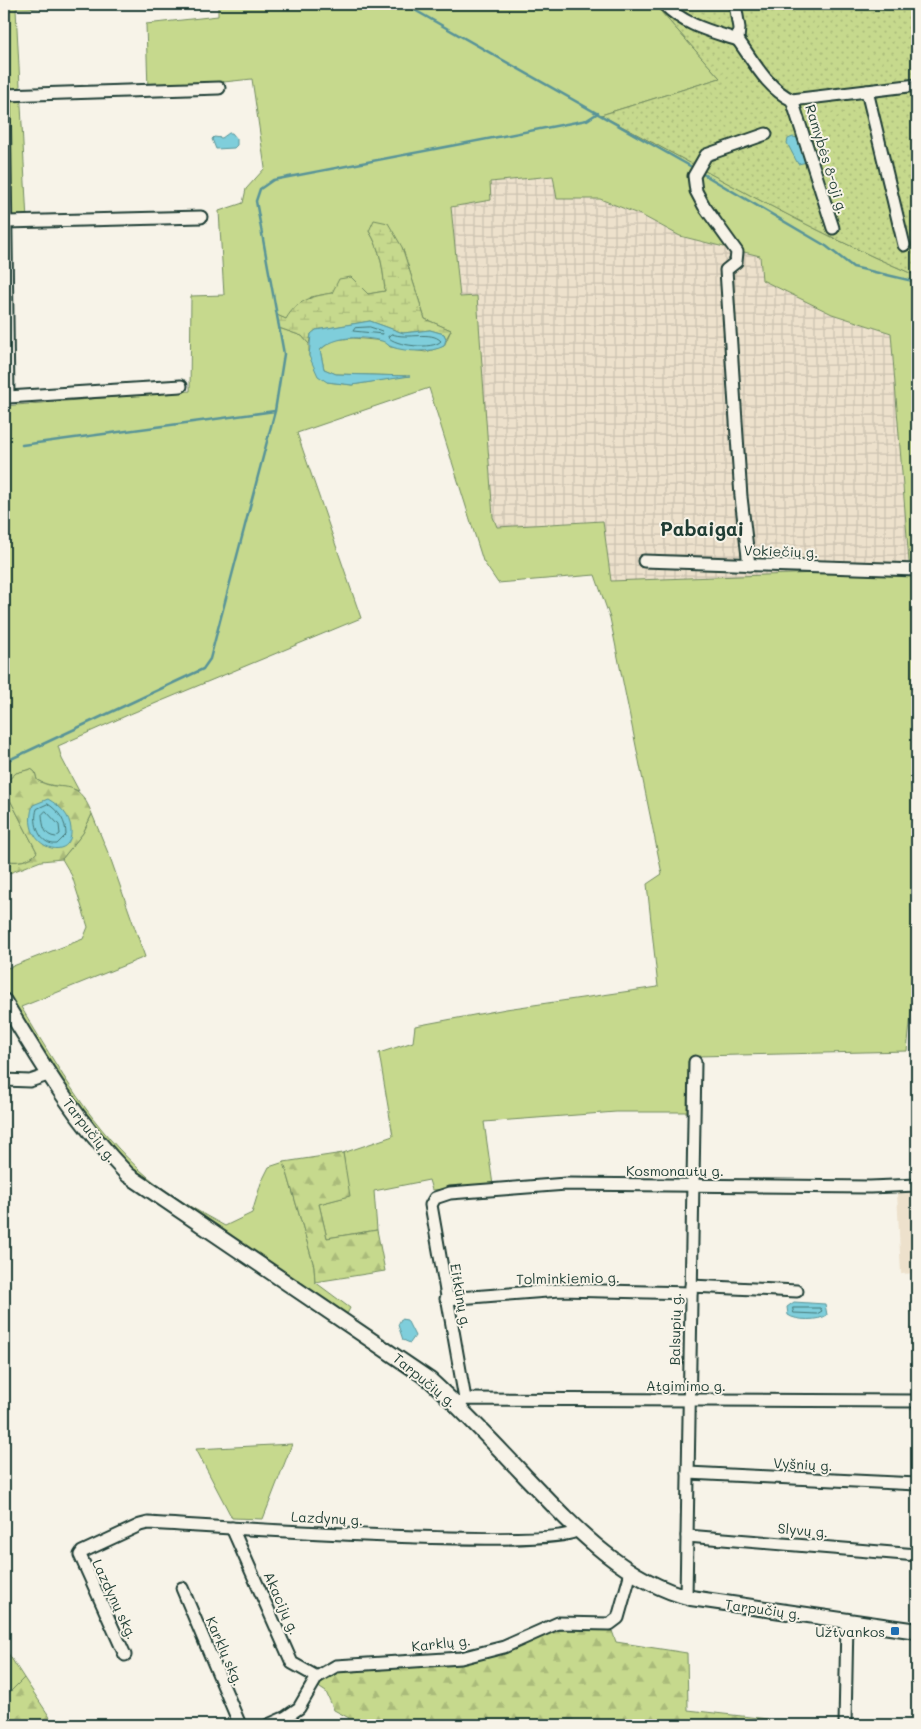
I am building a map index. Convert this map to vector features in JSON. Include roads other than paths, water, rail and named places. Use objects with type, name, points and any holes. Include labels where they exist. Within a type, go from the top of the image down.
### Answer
[{"type":"main road","name":"Tarpučių g.","points":[[4,1001],[48,1075],[102,1149],[128,1175],[462,1403],[578,1530],[631,1572],[686,1597],[917,1631]]},
{"type":"street","points":[[664,4],[677,17],[689,24],[738,40],[769,84],[782,95],[792,100],[917,84]]},
{"type":"street","points":[[735,4],[739,28],[738,40]]},
{"type":"street","points":[[4,86],[6,398],[181,386]]},
{"type":"street","points":[[4,96],[219,88]]},
{"type":"street","points":[[867,91],[904,246]]},
{"type":"street","name":"Ramybės 8-oji g.","points":[[792,100],[832,228]]},
{"type":"street","points":[[749,565],[741,497],[726,270],[736,262],[737,252],[696,192],[694,176],[706,156],[766,134]]},
{"type":"street","points":[[6,222],[200,217]]},
{"type":"street","name":"Vokiečių g.","points":[[644,561],[917,570]]},
{"type":"street","name":"Balsupių g.","points":[[686,1597],[696,1062]]},
{"type":"street","points":[[4,1080],[30,1081],[48,1075]]},
{"type":"street","name":"Kosmonautų g.","points":[[435,1198],[450,1193],[566,1184],[917,1185]]},
{"type":"street","name":"Eitkūnų g.","points":[[435,1198],[431,1205],[462,1403]]},
{"type":"street","name":"Tolminkiemio g.","points":[[446,1299],[560,1290],[691,1289],[797,1291]]},
{"type":"street","name":"Atgimimo g.","points":[[462,1403],[689,1400],[917,1401]]},
{"type":"street","name":"Vyšnių g.","points":[[688,1474],[917,1484]]},
{"type":"street","name":"Lazdynų g.","points":[[80,1555],[91,1548],[148,1523],[420,1538],[536,1538],[571,1535],[578,1530]]},
{"type":"street","name":"Akacijų g.","points":[[232,1528],[292,1663],[317,1677]]},
{"type":"street","name":"Slyvų g.","points":[[687,1536],[917,1555]]},
{"type":"street","name":"Lazdynų skg.","points":[[80,1555],[125,1655]]},
{"type":"street","name":"Karklų g.","points":[[317,1677],[336,1666],[448,1660],[478,1655],[504,1647],[558,1623],[610,1624],[618,1618],[631,1572]]},
{"type":"street","name":"Karklų skg.","points":[[182,1588],[240,1725]]},
{"type":"street","points":[[845,1725],[847,1621]]},
{"type":"street","points":[[268,1725],[286,1717],[299,1708],[317,1677]]},
{"type":"water","points":[[232,133],[237,139],[237,145],[234,148],[216,149],[212,139],[214,137],[222,138]]},
{"type":"water","points":[[798,138],[807,162],[798,164],[787,143],[788,139]]},
{"type":"water","points":[[370,321],[403,333],[430,330],[444,334],[446,339],[444,346],[426,351],[411,351],[398,349],[374,339],[341,339],[326,345],[320,350],[324,369],[336,374],[410,376],[352,385],[327,382],[318,376],[309,356],[311,334],[316,330]]},
{"type":"water","points":[[48,799],[64,811],[69,819],[71,829],[70,840],[64,846],[56,849],[48,847],[39,841],[33,832],[30,820],[33,805]]},
{"type":"water","points":[[794,1302],[825,1304],[827,1315],[813,1319],[792,1317],[788,1315],[787,1307]]},
{"type":"water","points":[[401,1319],[407,1320],[415,1336],[410,1343],[403,1340],[398,1325]]},
{"type":"waterway","points":[[404,4],[690,166]]},
{"type":"waterway","points":[[11,759],[203,669],[210,659],[275,411],[284,354],[256,201],[260,189],[273,180],[587,120],[598,113]]},
{"type":"waterway","points":[[703,174],[826,246],[853,267],[917,282]]},
{"type":"waterway","points":[[22,445],[275,411]]},
{"type":"place","name":"Užtvankos","points":[[895,1631]]},
{"type":"district","name":"Pabaigai","points":[[702,528]]}]
